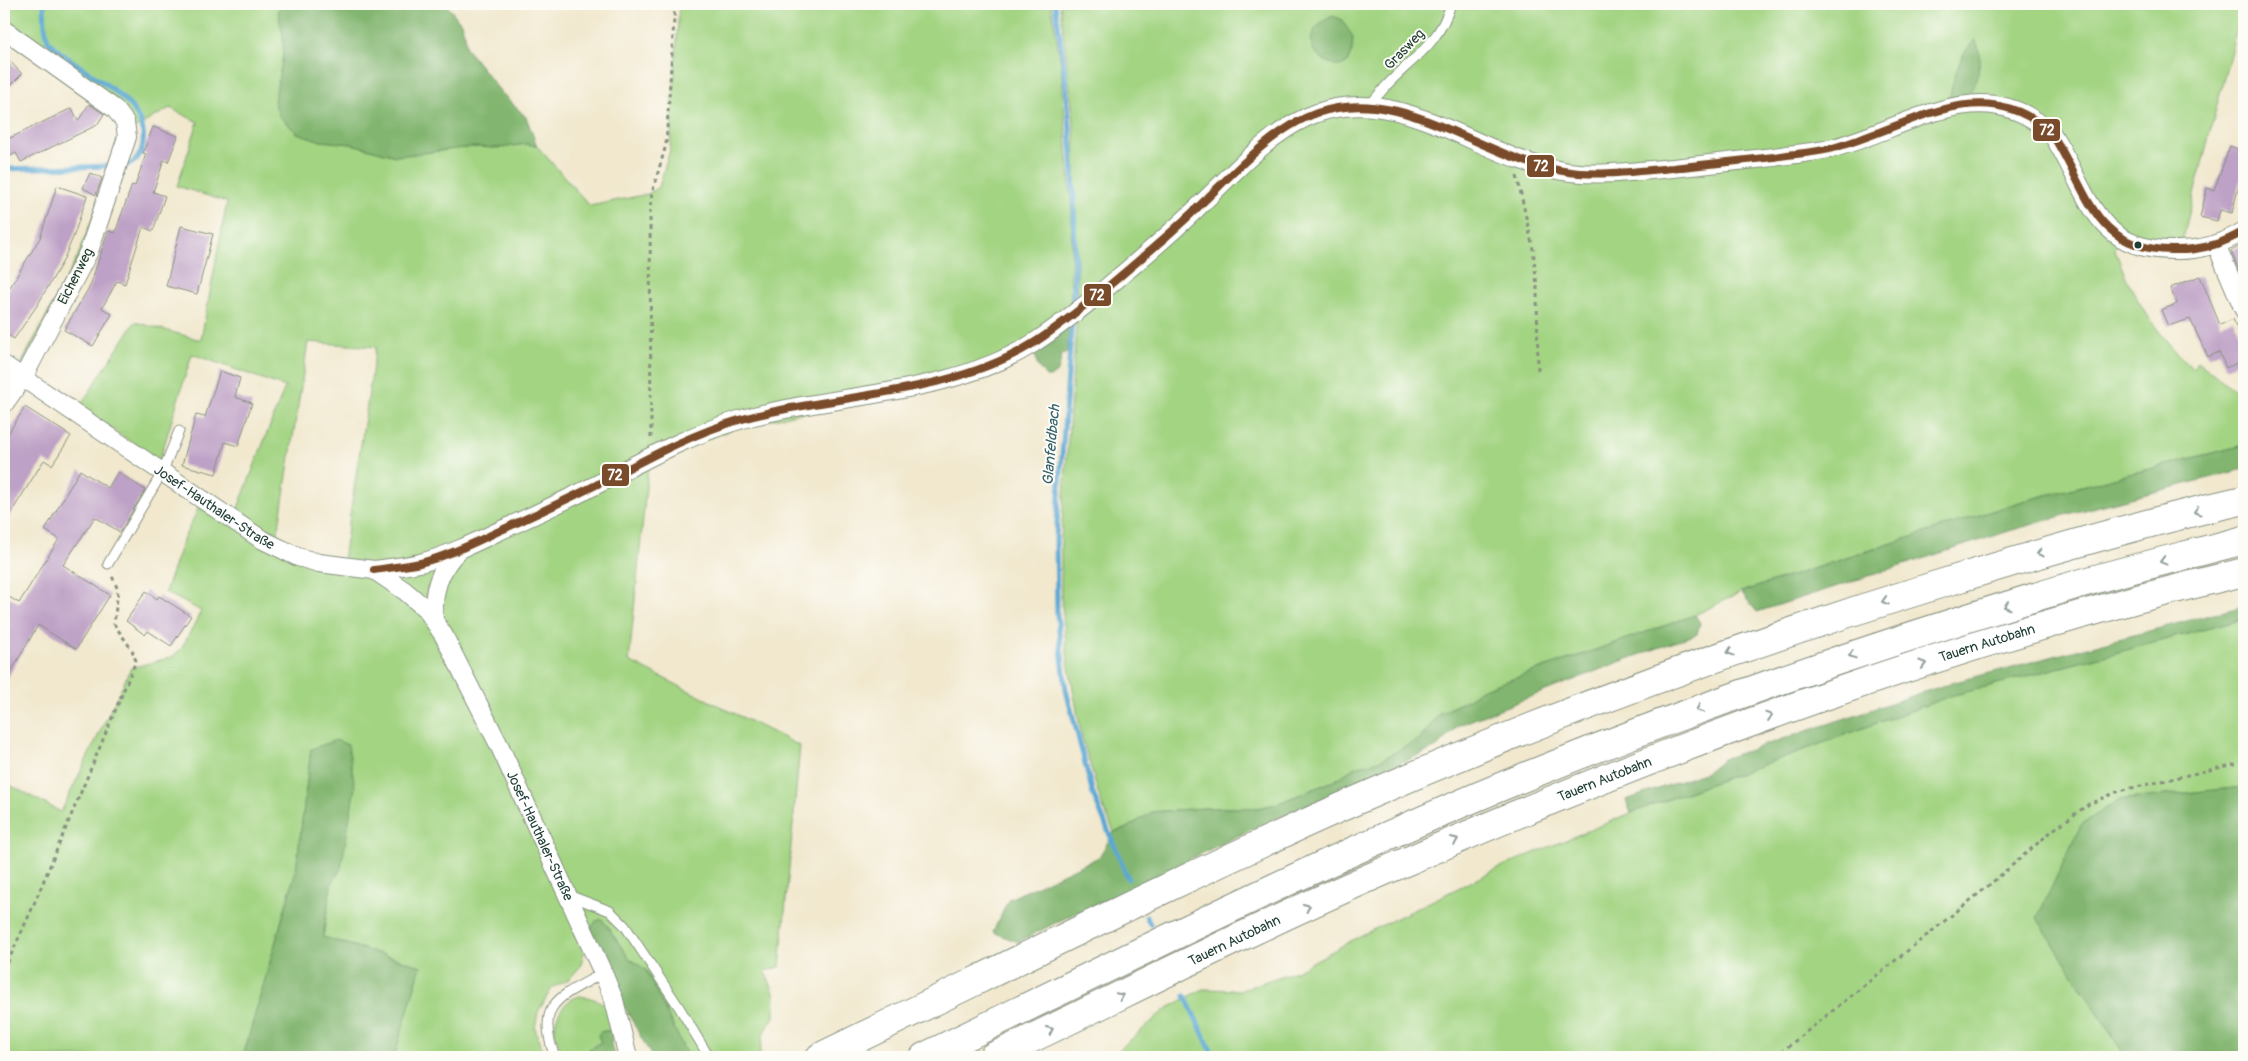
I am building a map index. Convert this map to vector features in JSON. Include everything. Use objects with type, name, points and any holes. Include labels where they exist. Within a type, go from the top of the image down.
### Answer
[{"type":"highway","points":[[820,1057],[1136,903],[1336,810],[1525,729],[1701,662],[1880,602],[2061,546],[2244,500]]},
{"type":"highway","points":[[924,1057],[1362,846],[1532,774],[1706,706],[1885,644],[2067,587],[2244,540]]},
{"type":"highway","name":"Tauern Autobahn","points":[[992,1057],[1024,1047],[1392,867],[1556,796],[1716,735],[1895,672],[2066,619],[2244,572]]},
{"type":"street","name":"Eichenweg","points":[[4,30],[115,109],[126,122],[127,137],[89,251],[24,376],[4,404]]},
{"type":"street","points":[[374,570],[421,562],[460,549],[596,485],[696,435],[743,419],[806,405],[914,386],[976,370],[1020,352],[1057,328],[1169,235],[1252,157],[1289,127],[1303,118],[1332,108],[1368,108],[1394,111],[1423,119],[1514,158],[1563,171],[1580,172],[1645,171],[1823,151],[1950,107],[1987,104],[2018,111],[2042,124],[2052,134],[2094,209],[2110,230],[2122,240],[2153,250],[2188,250],[2216,244],[2244,231]]},
{"type":"street","points":[[2216,244],[2244,310]]},
{"type":"street","name":"Josef-Hauthaler-Straße","points":[[4,364],[261,539],[281,550],[319,563],[374,570],[405,591],[426,610],[444,636],[500,747],[603,972],[614,1000],[628,1057]]},
{"type":"street","points":[[434,621],[433,608],[436,587],[443,568],[460,549]]},
{"type":"lane","name":"Grasweg","points":[[1368,108],[1386,85],[1421,54],[1434,38],[1444,23],[1451,4]]},
{"type":"lane","points":[[108,564],[162,473],[179,431]]},
{"type":"lane","points":[[568,895],[610,911],[625,926],[706,1052]]},
{"type":"lane","points":[[555,1057],[546,1030],[548,1016],[556,1002],[571,990],[603,972]]},
{"type":"path","points":[[651,456],[650,210],[652,193],[666,145],[675,4]]},
{"type":"path","points":[[1514,158],[1535,268],[1539,321],[1538,374]]},
{"type":"path","points":[[4,970],[31,911],[136,661],[132,650],[114,624],[118,590],[108,564]]},
{"type":"path","points":[[1775,1057],[1987,887],[2053,830],[2089,804],[2119,790],[2244,762]]},
{"type":"green space","points":[[4,4],[280,4],[279,16],[283,35],[283,47],[278,83],[321,141],[352,144],[396,156],[473,147],[498,148],[526,144],[537,146],[590,206],[648,194],[659,187],[670,150],[679,4],[1051,4],[1061,65],[1072,215],[1070,324],[1033,354],[989,374],[812,410],[733,429],[683,449],[648,467],[629,661],[800,746],[780,967],[765,971],[775,995],[774,1017],[764,1032],[759,1057],[688,1057],[646,970],[629,958],[617,943],[608,926],[591,928],[580,967],[568,980],[552,988],[538,1012],[535,1028],[544,1057],[394,1057],[421,966],[323,937],[331,885],[341,868],[311,749],[296,870],[243,1057],[4,1057],[4,782],[61,812],[131,668],[172,657],[182,648],[201,611],[165,592],[184,538],[206,492],[236,513],[285,387],[192,354],[159,462],[80,406],[135,322],[201,340],[227,202],[177,186],[198,122],[170,108],[135,128],[80,257],[11,383],[78,256],[128,125],[4,19]],"holes":[[[308,342],[376,347],[343,560],[310,552],[277,539]]]},
{"type":"green space","points":[[280,4],[446,4],[461,23],[465,35],[466,48],[500,91],[526,117],[537,146],[526,144],[498,148],[473,147],[396,156],[352,144],[321,141],[297,133],[279,116],[274,101],[283,56],[283,36],[278,11]]},
{"type":"green space","points":[[1060,4],[2243,4],[2181,245],[2158,244],[2122,231],[2115,249],[2129,283],[2146,314],[2168,343],[2193,369],[2197,361],[2244,397],[2244,445],[2023,501],[1741,592],[1695,615],[1481,690],[1469,699],[1439,714],[1421,738],[1379,761],[1355,767],[1336,780],[1276,804],[1258,808],[1204,808],[1152,812],[1125,829],[1114,832],[1101,802],[1082,737],[1068,662],[1061,597],[1061,539],[1078,301],[1074,123]]},
{"type":"green space","points":[[1333,16],[1341,19],[1353,37],[1352,51],[1347,63],[1339,66],[1320,57],[1314,51],[1312,44],[1312,36],[1316,29]]},
{"type":"green space","points":[[1975,40],[1979,53],[1979,70],[1973,86],[1964,97],[1949,101],[1961,60]]},
{"type":"green space","points":[[1070,324],[1067,353],[1062,355],[1058,371],[1050,377],[1046,377],[1037,365],[1036,357],[1033,354]]},
{"type":"green space","points":[[2244,445],[2244,469],[2009,531],[1757,612],[1741,592],[2023,501]]},
{"type":"green space","points":[[2244,606],[2244,619],[1951,696],[1631,813],[1626,800],[1707,772],[1723,759],[1948,684]]},
{"type":"green space","points":[[1695,615],[1700,623],[1697,634],[1619,662],[1459,725],[1437,747],[1244,833],[1177,865],[1158,878],[1071,915],[1018,942],[993,932],[1009,899],[1099,857],[1114,832],[1125,829],[1152,812],[1204,808],[1258,808],[1276,804],[1336,780],[1355,767],[1379,761],[1421,738],[1439,714],[1469,699],[1481,690]]},
{"type":"green space","points":[[2244,619],[2244,787],[2118,800],[2081,825],[2038,918],[2122,1051],[2128,1057],[1111,1057],[1166,1009],[1203,989],[1240,990],[1296,971],[1360,936],[1505,865],[1631,813],[1951,696]]},
{"type":"green space","points":[[336,740],[348,745],[355,787],[341,868],[331,885],[323,937],[421,966],[394,1057],[243,1057],[296,870],[311,749]]},
{"type":"green space","points":[[2244,787],[2244,1057],[2128,1057],[2122,1051],[2037,918],[2081,825],[2118,800]]},
{"type":"green space","points":[[602,919],[629,958],[646,970],[688,1057],[652,1057],[624,1006],[614,977],[591,928],[596,921]]},
{"type":"green space","points":[[580,996],[605,1005],[610,1015],[612,1031],[605,1031],[601,1042],[589,1049],[587,1057],[565,1057],[555,1031],[556,1020],[565,1004]]},
{"type":"green space","points":[[612,1031],[611,1045],[616,1057],[587,1057],[589,1049],[601,1042],[598,1036],[600,1032]]},
{"type":"building","points":[[4,55],[22,74],[4,92]]},
{"type":"building","points":[[89,104],[104,114],[97,125],[21,162],[16,153],[4,160],[4,141],[72,108],[78,121]]},
{"type":"building","points":[[153,127],[178,136],[168,162],[164,160],[153,192],[165,196],[153,231],[143,227],[125,284],[117,281],[102,308],[112,314],[93,346],[64,330],[90,286],[108,231],[115,233],[132,185],[135,186],[146,154],[143,153]]},
{"type":"building","points":[[2230,146],[2244,151],[2244,182],[2240,181],[2232,213],[2220,210],[2217,221],[2200,217],[2207,188],[2214,190]]},
{"type":"building","points":[[90,173],[102,178],[96,195],[83,188]]},
{"type":"building","points":[[57,186],[87,196],[63,261],[38,304],[14,339],[4,332],[4,297],[40,238]]},
{"type":"building","points":[[181,226],[213,234],[197,294],[166,286]]},
{"type":"building","points":[[2244,244],[2244,283],[2231,251]]},
{"type":"building","points":[[2200,276],[2220,325],[2233,319],[2240,336],[2244,334],[2244,360],[2226,368],[2219,352],[2208,357],[2190,319],[2168,326],[2161,310],[2177,304],[2170,288]]},
{"type":"building","points":[[220,371],[240,378],[235,397],[252,403],[238,446],[225,442],[216,474],[182,465],[196,415],[205,417]]},
{"type":"building","points":[[25,407],[71,436],[52,465],[44,460],[4,524],[4,440]]},
{"type":"building","points":[[80,470],[108,488],[118,472],[145,490],[120,532],[95,517],[63,565],[110,595],[76,649],[38,625],[4,684],[4,594],[19,603],[59,539],[45,530]]},
{"type":"building","points":[[146,591],[157,599],[159,596],[191,616],[171,646],[148,631],[145,635],[126,621]]},
{"type":"waterway","points":[[44,4],[48,41],[60,53],[111,88],[127,102],[138,117],[143,133],[141,151],[134,162],[122,166]]},
{"type":"waterway","name":"Glanfeldbach","points":[[1055,4],[1061,42],[1072,156],[1075,232],[1073,308]]},
{"type":"waterway","points":[[4,169],[113,166]]},
{"type":"waterway","name":"Glanfeldbach","points":[[1072,321],[1056,537],[1057,614],[1066,690],[1093,794],[1128,879]]},
{"type":"waterway","name":"Glanfeldbach","points":[[1146,916],[1150,924]]},
{"type":"waterway","name":"Glanfeldbach","points":[[1185,996],[1214,1057]]},
{"type":"transit line","name":"72","points":[[374,570],[420,563],[440,557],[572,497],[666,449],[720,426],[775,411],[927,384],[964,374],[999,361],[1042,338],[1105,289],[1173,230],[1252,155],[1283,130],[1317,113],[1349,106],[1380,108],[1411,115],[1532,164],[1576,173],[1632,172],[1774,157],[1829,149],[1942,110],[1970,105],[1998,106],[2025,115],[2052,134],[2096,213],[2108,228],[2125,240],[2145,247],[2181,250],[2210,246],[2244,231]]}]
